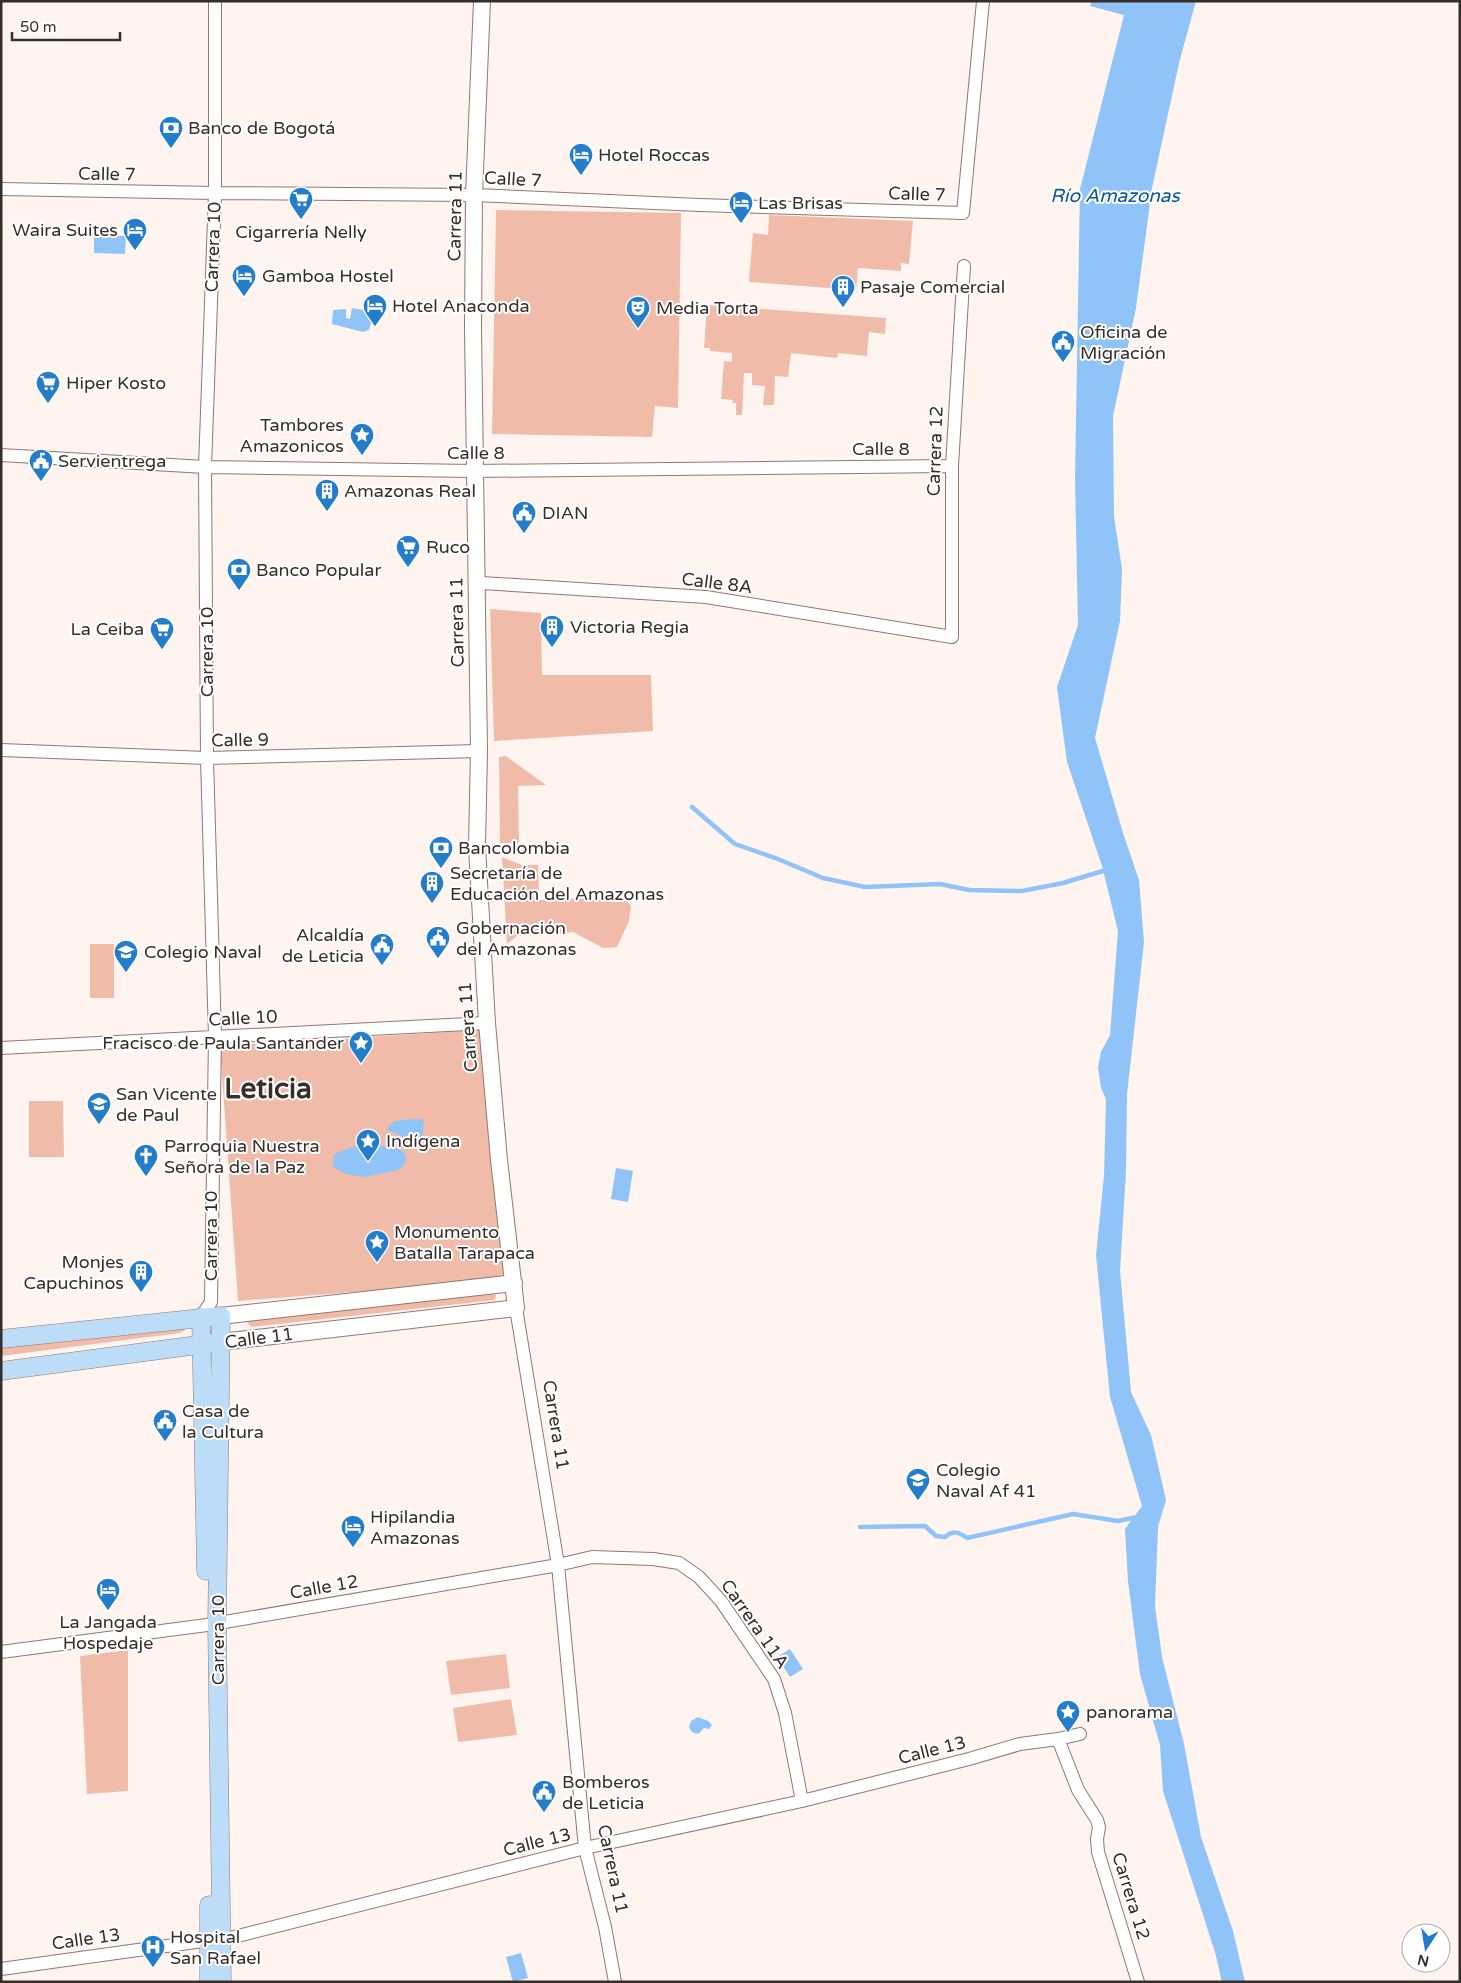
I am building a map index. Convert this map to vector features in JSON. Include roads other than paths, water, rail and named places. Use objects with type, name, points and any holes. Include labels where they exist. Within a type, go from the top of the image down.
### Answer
[{"type":"main road","name":"Calle 11","points":[[1,1339],[201,1318],[216,1309]]},
{"type":"main road","name":"Carrera 10","points":[[212,1624],[221,1342],[216,1309]]},
{"type":"main road","name":"Carrera 10","points":[[201,1318],[212,1624],[216,1940],[222,1982]]},
{"type":"main road","name":"Calle 11","points":[[1,1371],[221,1342]]},
{"type":"main road","name":"Carrera 10","points":[[209,1982],[216,1940]]},
{"type":"street","name":"Carrera 10","points":[[215,1],[215,193],[205,467],[207,758],[215,1037],[216,1309]]},
{"type":"street","name":"Carrera 11","points":[[482,1],[474,195],[474,471],[479,751],[477,847],[487,1023],[499,1160],[516,1308],[558,1565],[585,1848],[605,1927],[614,1982]]},
{"type":"street","name":"Calle 7","points":[[1,189],[474,195],[699,205],[962,213],[983,1]]},
{"type":"street","name":"Carrera 12","points":[[952,637],[952,466],[964,266]]},
{"type":"street","name":"Calle 8","points":[[1,455],[205,467],[474,471],[952,466]]},
{"type":"street","name":"Calle 8A","points":[[477,579],[482,583],[706,597],[952,637]]},
{"type":"street","name":"Calle 9","points":[[1,750],[207,758],[479,751]]},
{"type":"street","name":"Calle 10","points":[[1,1048],[487,1023]]},
{"type":"street","name":"Calle 11","points":[[216,1309],[514,1282]]},
{"type":"street","name":"Calle 11","points":[[221,1342],[516,1308]]},
{"type":"street","name":"Calle 12","points":[[1,1652],[212,1624],[558,1565],[592,1557],[653,1559]]},
{"type":"street","name":"Carrera 11A","points":[[653,1559],[679,1563],[699,1577],[721,1601],[774,1679],[785,1712],[802,1801]]},
{"type":"street","name":"Calle 13","points":[[1,1969],[216,1940],[585,1848],[802,1801],[969,1759],[1020,1744],[1080,1734]]},
{"type":"street","name":"Carrera 12","points":[[1058,1739],[1078,1790],[1100,1827],[1097,1839],[1098,1852],[1138,1982]]},
{"type":"water","name":"Río Amazonas","points":[[1092,1],[1196,1],[1179,63],[1152,188],[1136,308],[1113,416],[1114,516],[1122,569],[1120,621],[1095,738],[1139,880],[1144,942],[1127,1094],[1126,1171],[1120,1271],[1131,1392],[1151,1435],[1166,1500],[1158,1527],[1155,1606],[1162,1657],[1184,1744],[1201,1837],[1233,1931],[1245,1982],[1222,1982],[1215,1952],[1163,1791],[1160,1745],[1140,1674],[1128,1581],[1125,1529],[1142,1506],[1110,1397],[1096,1255],[1104,1176],[1106,1099],[1101,1088],[1098,1067],[1101,1052],[1110,1035],[1118,931],[1102,866],[1067,762],[1057,687],[1078,625],[1075,478],[1080,189],[1124,15],[1090,6]]},
{"type":"water","points":[[94,235],[126,236],[125,254],[94,253]]},
{"type":"water","points":[[352,308],[374,314],[369,330],[363,332],[332,324],[333,310],[346,309],[346,318],[350,319]]},
{"type":"water","points":[[422,1119],[424,1121],[423,1130],[419,1143],[387,1130],[392,1123],[397,1121]]},
{"type":"water","points":[[368,1144],[396,1148],[404,1152],[406,1161],[402,1168],[395,1171],[363,1177],[346,1174],[333,1167],[334,1154],[355,1146]]},
{"type":"water","points":[[616,1168],[633,1171],[628,1202],[611,1199]]},
{"type":"water","points":[[790,1649],[803,1669],[790,1677],[777,1657]]},
{"type":"water","points":[[698,1717],[712,1725],[709,1729],[704,1728],[698,1734],[692,1732],[689,1727],[691,1721]]},
{"type":"water","points":[[521,1953],[528,1978],[513,1982],[506,1957]]},
{"type":"waterway","points":[[692,807],[735,844],[778,859],[823,878],[865,887],[940,884],[969,890],[1022,891],[1063,883],[1106,870]]},
{"type":"waterway","points":[[860,1527],[925,1526],[936,1536],[945,1537],[951,1533],[956,1533],[967,1538],[1073,1514],[1118,1521],[1137,1517]]},
{"type":"place","name":"Banco de Bogotá","points":[[171,149]]},
{"type":"place","name":"Hotel Roccas","points":[[581,176]]},
{"type":"place","name":"Cigarrería Nelly","points":[[301,220]]},
{"type":"place","name":"Las Brisas","points":[[741,224]]},
{"type":"place","name":"Waira Suites","points":[[135,251]]},
{"type":"place","name":"Gamboa Hostel","points":[[244,297]]},
{"type":"place","name":"Pasaje Comercial","points":[[843,308]]},
{"type":"place","name":"Hotel Anaconda","points":[[375,327]]},
{"type":"place","name":"Media Torta","points":[[638,329]]},
{"type":"place","name":"Oficina de Migración","points":[[1063,363]]},
{"type":"place","name":"Hiper Kosto","points":[[48,404]]},
{"type":"place","name":"Tambores Amazonicos","points":[[362,456]]},
{"type":"place","name":"Servientrega","points":[[41,482]]},
{"type":"place","name":"Amazonas Real","points":[[327,512]]},
{"type":"place","name":"DIAN","points":[[524,534]]},
{"type":"place","name":"Ruco","points":[[408,568]]},
{"type":"place","name":"Banco Popular","points":[[239,591]]},
{"type":"place","name":"Victoria Regia","points":[[552,648]]},
{"type":"place","name":"La Ceiba","points":[[162,650]]},
{"type":"place","name":"Bancolombia","points":[[441,869]]},
{"type":"place","name":"Secretaría de Educación del Amazonas","points":[[432,904]]},
{"type":"place","name":"Gobernación del Amazonas","points":[[438,959]]},
{"type":"place","name":"Alcaldía de Leticia","points":[[382,966]]},
{"type":"place","name":"Colegio Naval","points":[[126,973]]},
{"type":"place","name":"Fracisco de Paula Santander","points":[[361,1064]]},
{"type":"place","name":"San Vicente de Paul","points":[[99,1125]]},
{"type":"place","name":"Indígena","points":[[368,1162]]},
{"type":"place","name":"Parroquia Nuestra Señora de la Paz","points":[[146,1177]]},
{"type":"place","name":"Monumento Batalla Tarapaca","points":[[377,1263]]},
{"type":"place","name":"Monjes Capuchinos","points":[[141,1293]]},
{"type":"place","name":"Casa de la Cultura","points":[[165,1442]]},
{"type":"place","name":"Colegio Naval Af 41","points":[[918,1501]]},
{"type":"place","name":"Hipilandia Amazonas","points":[[353,1548]]},
{"type":"place","name":"La Jangada Hospedaje","points":[[108,1611]]},
{"type":"place","name":"panorama","points":[[1068,1733]]},
{"type":"place","name":"Bomberos de Leticia","points":[[544,1813]]},
{"type":"place","name":"Hospital San Rafael","points":[[153,1968]]},
{"type":"district","name":"Leticia","points":[[268,1089]]}]
